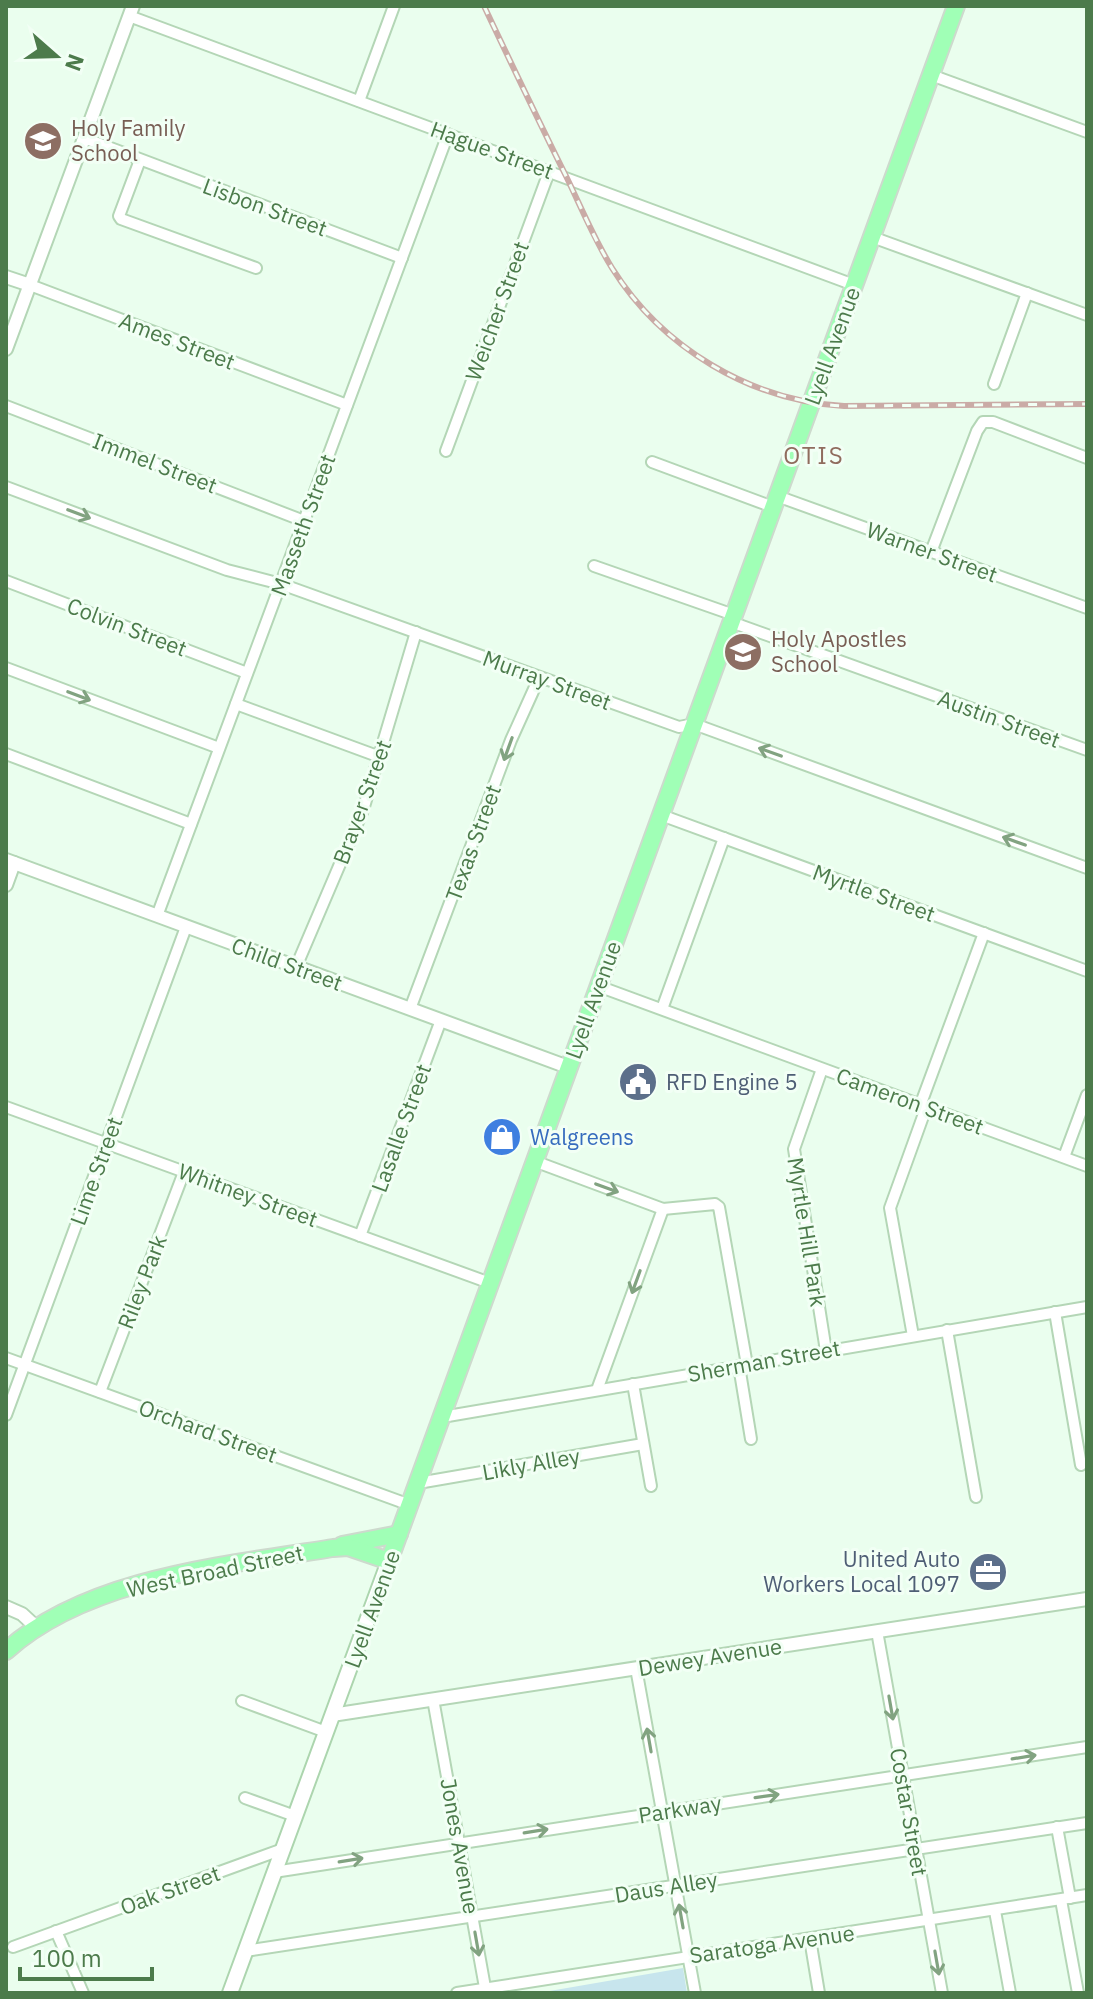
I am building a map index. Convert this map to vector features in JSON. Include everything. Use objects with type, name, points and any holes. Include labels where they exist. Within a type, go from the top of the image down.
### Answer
[{"type":"main road","name":"Lyell Avenue","points":[[230,1993],[956,6]]},
{"type":"main road","points":[[333,1548],[362,1539],[399,1534]]},
{"type":"main road","name":"West Broad Street","points":[[6,1651],[36,1627],[118,1590],[146,1582],[333,1548],[348,1547],[389,1561]]},
{"type":"street","points":[[359,101],[394,6]]},
{"type":"street","points":[[6,349],[131,11]]},
{"type":"street","name":"Hague Street","points":[[131,11],[359,101],[854,285]]},
{"type":"street","points":[[931,75],[1087,132]]},
{"type":"street","name":"Masseth Street","points":[[157,916],[448,134]]},
{"type":"street","name":"Lisbon Street","points":[[84,138],[402,258]]},
{"type":"street","points":[[140,160],[119,216],[121,219],[256,268]]},
{"type":"street","name":"Weicher Street","points":[[446,451],[549,172]]},
{"type":"street","points":[[872,237],[1087,315]]},
{"type":"street","name":"Ames Street","points":[[6,277],[347,405]]},
{"type":"street","points":[[994,384],[1027,293]]},
{"type":"street","name":"Immel Street","points":[[6,406],[304,521]]},
{"type":"street","points":[[931,552],[979,425],[986,421],[1087,458]]},
{"type":"street","name":"Warner Street","points":[[652,462],[931,552],[1087,608]]},
{"type":"street","name":"Murray Street","points":[[6,487],[227,570],[281,584],[679,727],[694,724],[1087,868]]},
{"type":"street","name":"Austin Street","points":[[594,566],[1087,750]]},
{"type":"street","name":"Colvin Street","points":[[6,581],[247,673]]},
{"type":"street","name":"Brayer Street","points":[[296,967],[363,810],[416,632]]},
{"type":"street","points":[[6,668],[219,748]]},
{"type":"street","name":"Texas Street","points":[[410,1009],[511,740],[539,678]]},
{"type":"street","points":[[236,704],[380,757]]},
{"type":"street","points":[[6,754],[191,824]]},
{"type":"street","name":"Myrtle Street","points":[[661,815],[1087,971]]},
{"type":"street","points":[[662,1009],[724,838]]},
{"type":"street","points":[[6,885],[10,862]]},
{"type":"street","name":"Child Street","points":[[10,862],[568,1067]]},
{"type":"street","name":"Lime Street","points":[[6,1415],[186,927]]},
{"type":"street","points":[[913,1336],[890,1208],[984,933]]},
{"type":"street","name":"Cameron Street","points":[[598,986],[1087,1166]]},
{"type":"street","name":"Lasalle Street","points":[[360,1236],[441,1020]]},
{"type":"street","name":"Myrtle Hill Park","points":[[822,1069],[794,1149],[826,1351]]},
{"type":"street","points":[[1064,1157],[1087,1095]]},
{"type":"street","name":"Whitney Street","points":[[6,1107],[490,1283]]},
{"type":"street","points":[[534,1161],[663,1209],[710,1203],[719,1207],[751,1439]]},
{"type":"street","name":"Riley Park","points":[[100,1392],[184,1172]]},
{"type":"street","points":[[597,1390],[663,1209]]},
{"type":"street","name":"Sherman Street","points":[[442,1417],[1087,1307]]},
{"type":"street","points":[[1055,1312],[1081,1465]]},
{"type":"street","points":[[947,1330],[976,1497]]},
{"type":"street","name":"Orchard Street","points":[[6,1358],[410,1505]]},
{"type":"street","points":[[633,1384],[651,1486]]},
{"type":"street","name":"Likly Alley","points":[[418,1483],[643,1444]]},
{"type":"street","name":"Dewey Avenue","points":[[332,1715],[1087,1599]]},
{"type":"street","points":[[6,1607],[22,1614],[36,1627]]},
{"type":"street","name":"Costar Street","points":[[877,1631],[942,1993]]},
{"type":"street","points":[[636,1668],[695,1993]]},
{"type":"street","name":"Jones Avenue","points":[[433,1699],[486,1991]]},
{"type":"street","points":[[242,1701],[326,1732]]},
{"type":"street","name":"Parkway","points":[[274,1872],[1087,1747]]},
{"type":"street","points":[[245,1798],[295,1816]]},
{"type":"street","name":"Daus Alley","points":[[245,1951],[1087,1823]]},
{"type":"street","points":[[1057,1827],[1078,1993]]},
{"type":"street","name":"Oak Street","points":[[13,1947],[283,1849]]},
{"type":"street","name":"Saratoga Avenue","points":[[457,1993],[486,1991],[688,1956],[1087,1895]]},
{"type":"street","points":[[995,1911],[1010,1993]]},
{"type":"street","points":[[56,1931],[83,1993]]},
{"type":"street","points":[[810,1939],[819,1993]]},
{"type":"shaded area","points":[[683,1968],[687,1993],[538,1993]]},
{"type":"railway","points":[[484,6],[612,268],[656,323],[683,346],[743,381],[809,402],[844,406],[1087,404]]},
{"type":"place","name":"Holy Family School","points":[[43,141]]},
{"type":"place","name":"Holy Apostles School","points":[[743,652]]},
{"type":"place","name":"RFD Engine 5","points":[[638,1082]]},
{"type":"place","name":"Walgreens","points":[[502,1137]]},
{"type":"place","name":"United Auto Workers Local 1097","points":[[988,1572]]},
{"type":"district","name":"OTIS","points":[[814,456]]}]
